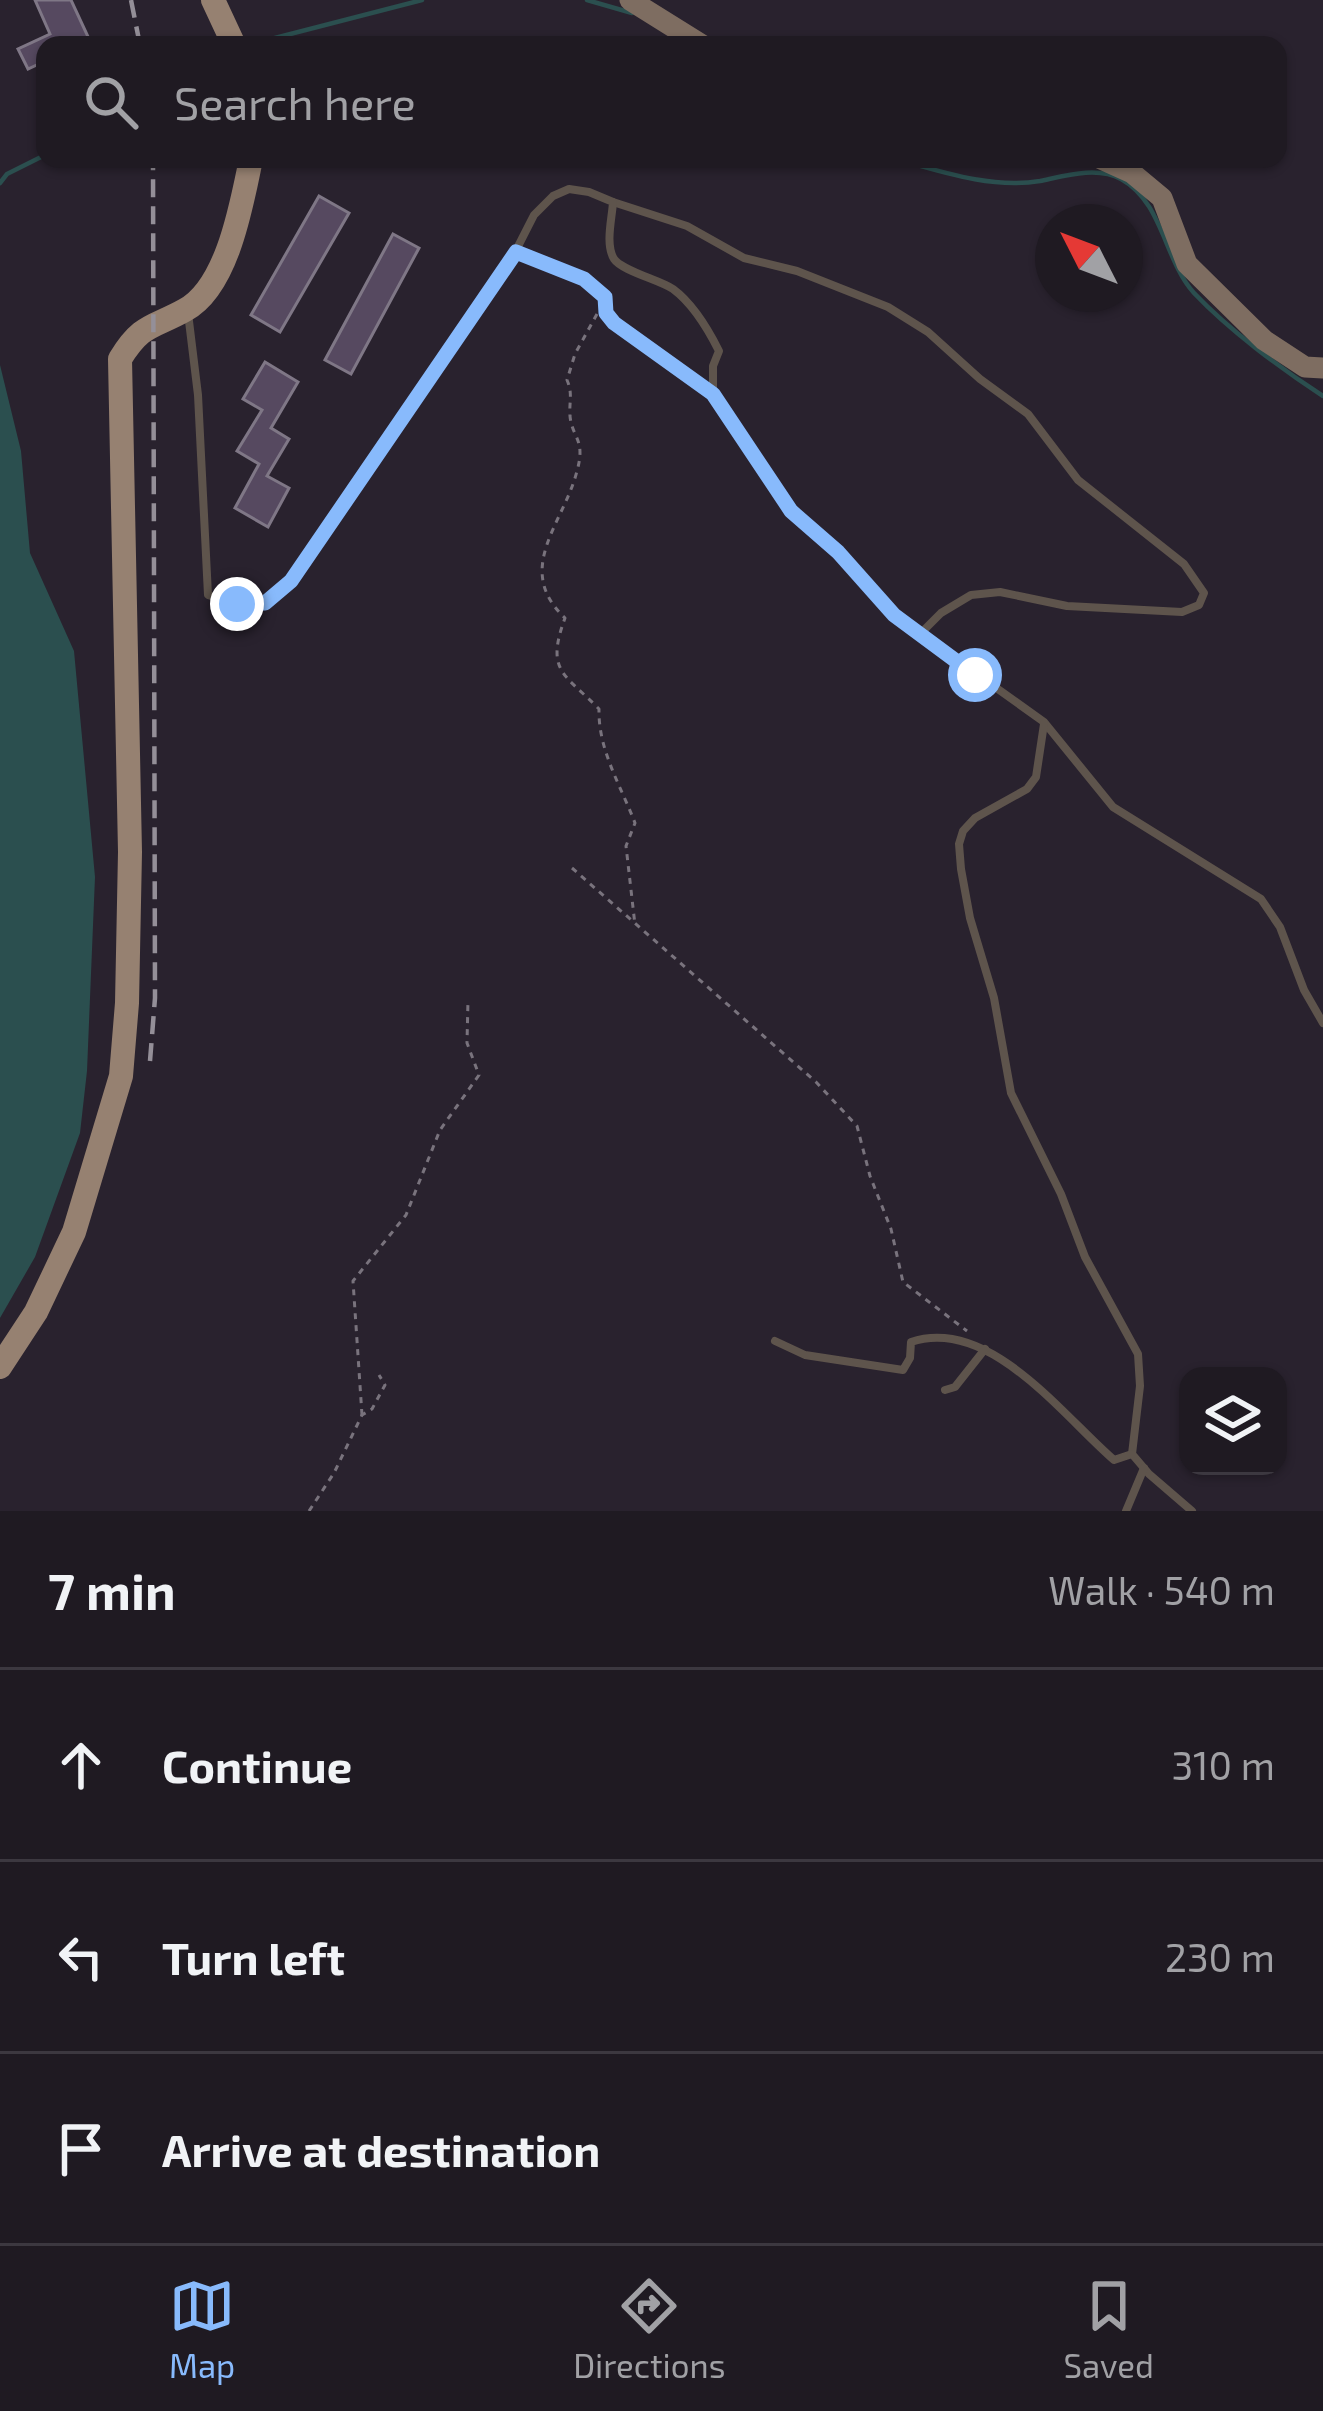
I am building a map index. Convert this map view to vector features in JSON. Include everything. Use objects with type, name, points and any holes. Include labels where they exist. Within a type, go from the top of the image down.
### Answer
[{"type":"main road","points":[[213,0],[229,36]]},
{"type":"main road","points":[[0,1367],[35,1312],[74,1232],[121,1076],[128,1003],[130,852],[120,359],[140,332],[203,293],[225,258],[249,168]]},
{"type":"street","points":[[630,0],[688,36]]},
{"type":"street","points":[[1121,168],[1162,198],[1187,264],[1264,340],[1305,367],[1323,368]]},
{"type":"lane","points":[[176,313],[198,395],[208,596],[256,606],[279,594],[291,581],[516,252],[534,215],[553,196],[568,190],[589,192],[688,226],[744,257],[797,271],[888,307],[928,332],[1028,414],[1078,480],[1184,564],[1204,593],[1199,605],[1182,612],[1066,606],[1000,592],[971,595],[940,613],[922,632]]},
{"type":"lane","points":[[613,202],[610,244],[614,259],[672,288],[709,331],[719,351],[713,366],[713,394]]},
{"type":"lane","points":[[516,252],[584,279],[605,297],[606,313],[614,323],[713,394],[791,511],[838,552],[894,615],[1044,722],[1113,808],[1261,898],[1280,927],[1304,990],[1323,1023]]},
{"type":"lane","points":[[1044,722],[1036,777],[1027,789],[975,818],[963,831],[959,844],[970,918],[994,998],[1011,1093],[1061,1194],[1085,1257],[1138,1354],[1140,1386],[1132,1454],[1192,1511]]},
{"type":"lane","points":[[775,1341],[805,1354],[902,1370],[910,1358],[911,1342],[926,1337],[956,1339],[985,1349],[1036,1387],[1114,1460],[1132,1454]]},
{"type":"lane","points":[[945,1390],[956,1387],[985,1349]]},
{"type":"lane","points":[[1126,1511],[1144,1468]]},
{"type":"path","points":[[605,297],[567,380],[573,394],[569,418],[581,442],[577,472],[542,558],[542,584],[549,603],[565,618],[556,640],[562,676],[599,709],[598,727],[607,760],[635,824],[626,846],[635,925]]},
{"type":"path","points":[[572,868],[816,1082],[857,1126],[903,1282],[985,1349]]},
{"type":"path","points":[[310,1511],[362,1414],[353,1281],[406,1215],[440,1130],[479,1075],[466,1042],[468,1000]]},
{"type":"path","points":[[362,1414],[372,1408],[385,1385],[379,1376]]},
{"type":"shaded area","points":[[0,365],[21,451],[30,553],[74,651],[95,877],[80,1133],[35,1257],[0,1318]]},
{"type":"building","points":[[35,0],[71,0],[88,36],[46,36],[50,34]]},
{"type":"building","points":[[36,41],[36,65],[28,69],[18,49]]},
{"type":"building","points":[[319,196],[349,213],[280,332],[251,315]]},
{"type":"building","points":[[393,234],[419,248],[351,374],[325,360]]},
{"type":"building","points":[[265,362],[298,382],[271,428],[289,439],[267,476],[289,488],[268,527],[235,508],[259,464],[237,451],[262,410],[243,399]]},
{"type":"waterway","points":[[283,36],[422,0]]},
{"type":"waterway","points":[[587,0],[632,13]]},
{"type":"waterway","points":[[0,183],[7,174],[36,160]]},
{"type":"waterway","points":[[930,168],[1004,183],[1091,173],[1121,179],[1155,216],[1194,293],[1256,348],[1323,396]]},
{"type":"railway","points":[[131,0],[138,36]]},
{"type":"railway","points":[[150,1061],[155,998],[153,168]]},
{"type":"route","points":[[237,604],[265,603],[291,581],[516,252],[584,279],[605,297],[606,313],[614,323],[713,394],[791,511],[838,552],[894,615],[975,675]]}]
